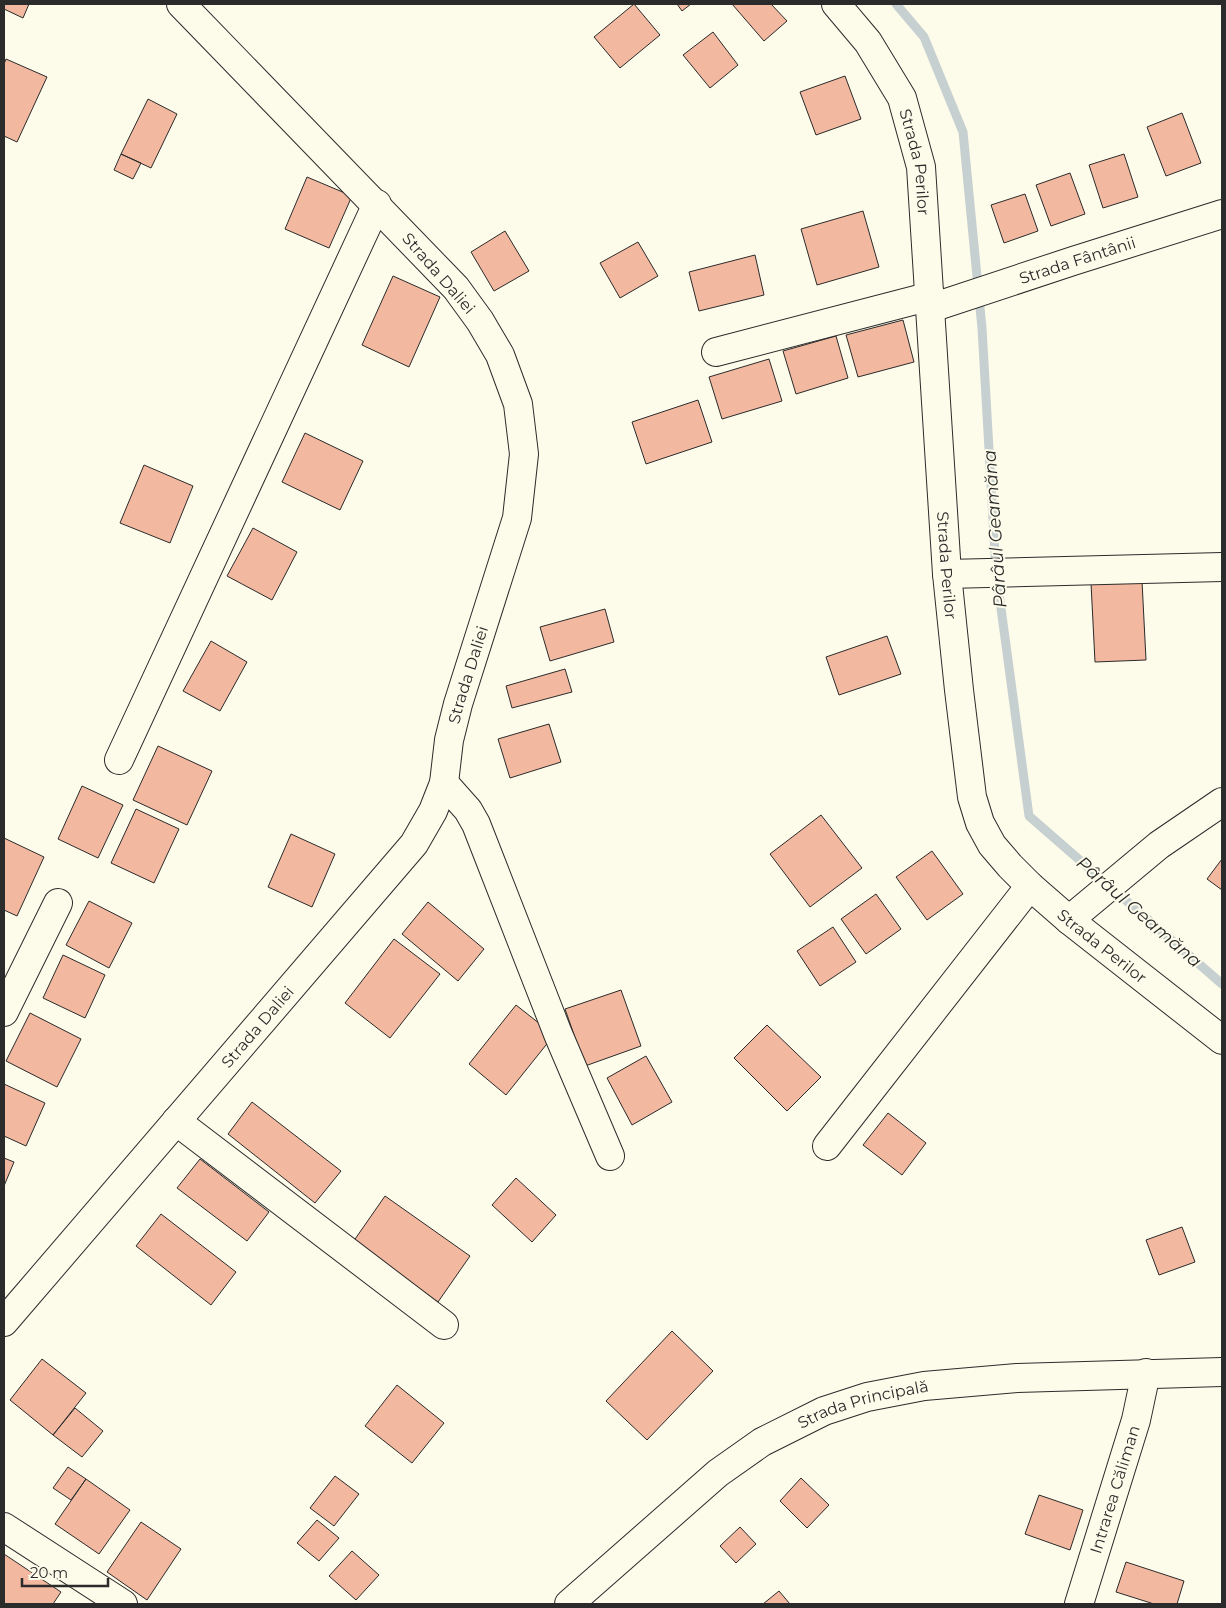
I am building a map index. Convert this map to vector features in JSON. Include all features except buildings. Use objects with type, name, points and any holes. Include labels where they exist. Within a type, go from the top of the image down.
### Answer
[{"type":"street","name":"Strada Daliei","points":[[4,1322],[414,844],[434,811],[444,783],[449,740],[458,704],[516,518],[524,454],[518,404],[500,355],[480,321],[456,288],[377,204],[180,4]]},
{"type":"street","name":"Strada Perilor","points":[[836,4],[868,42],[902,98],[921,167],[947,574],[972,797],[980,823],[992,845],[1030,886],[1069,920],[1222,1040]]},
{"type":"street","points":[[119,760],[377,204]]},
{"type":"street","name":"Strada Fântânii","points":[[716,352],[970,294],[1222,214]]},
{"type":"street","points":[[947,574],[1222,567]]},
{"type":"street","points":[[444,783],[468,810],[476,824],[558,1034],[610,1156]]},
{"type":"street","points":[[1069,920],[1159,846],[1222,802]]},
{"type":"street","points":[[827,1146],[1030,886]]},
{"type":"street","points":[[4,1012],[58,903]]},
{"type":"street","points":[[176,1121],[444,1325]]},
{"type":"street","name":"Strada Principală","points":[[569,1604],[718,1473],[762,1442],[824,1411],[867,1397],[924,1386],[1017,1378],[1222,1372]]},
{"type":"street","name":"Intrarea Căliman","points":[[1079,1604],[1136,1420],[1146,1373]]},
{"type":"street","points":[[4,1527],[123,1604]]},
{"type":"waterway","name":"Pârâul Geamăna","points":[[896,4],[924,37],[963,132],[982,328],[996,571],[1029,816],[1222,984]]}]
